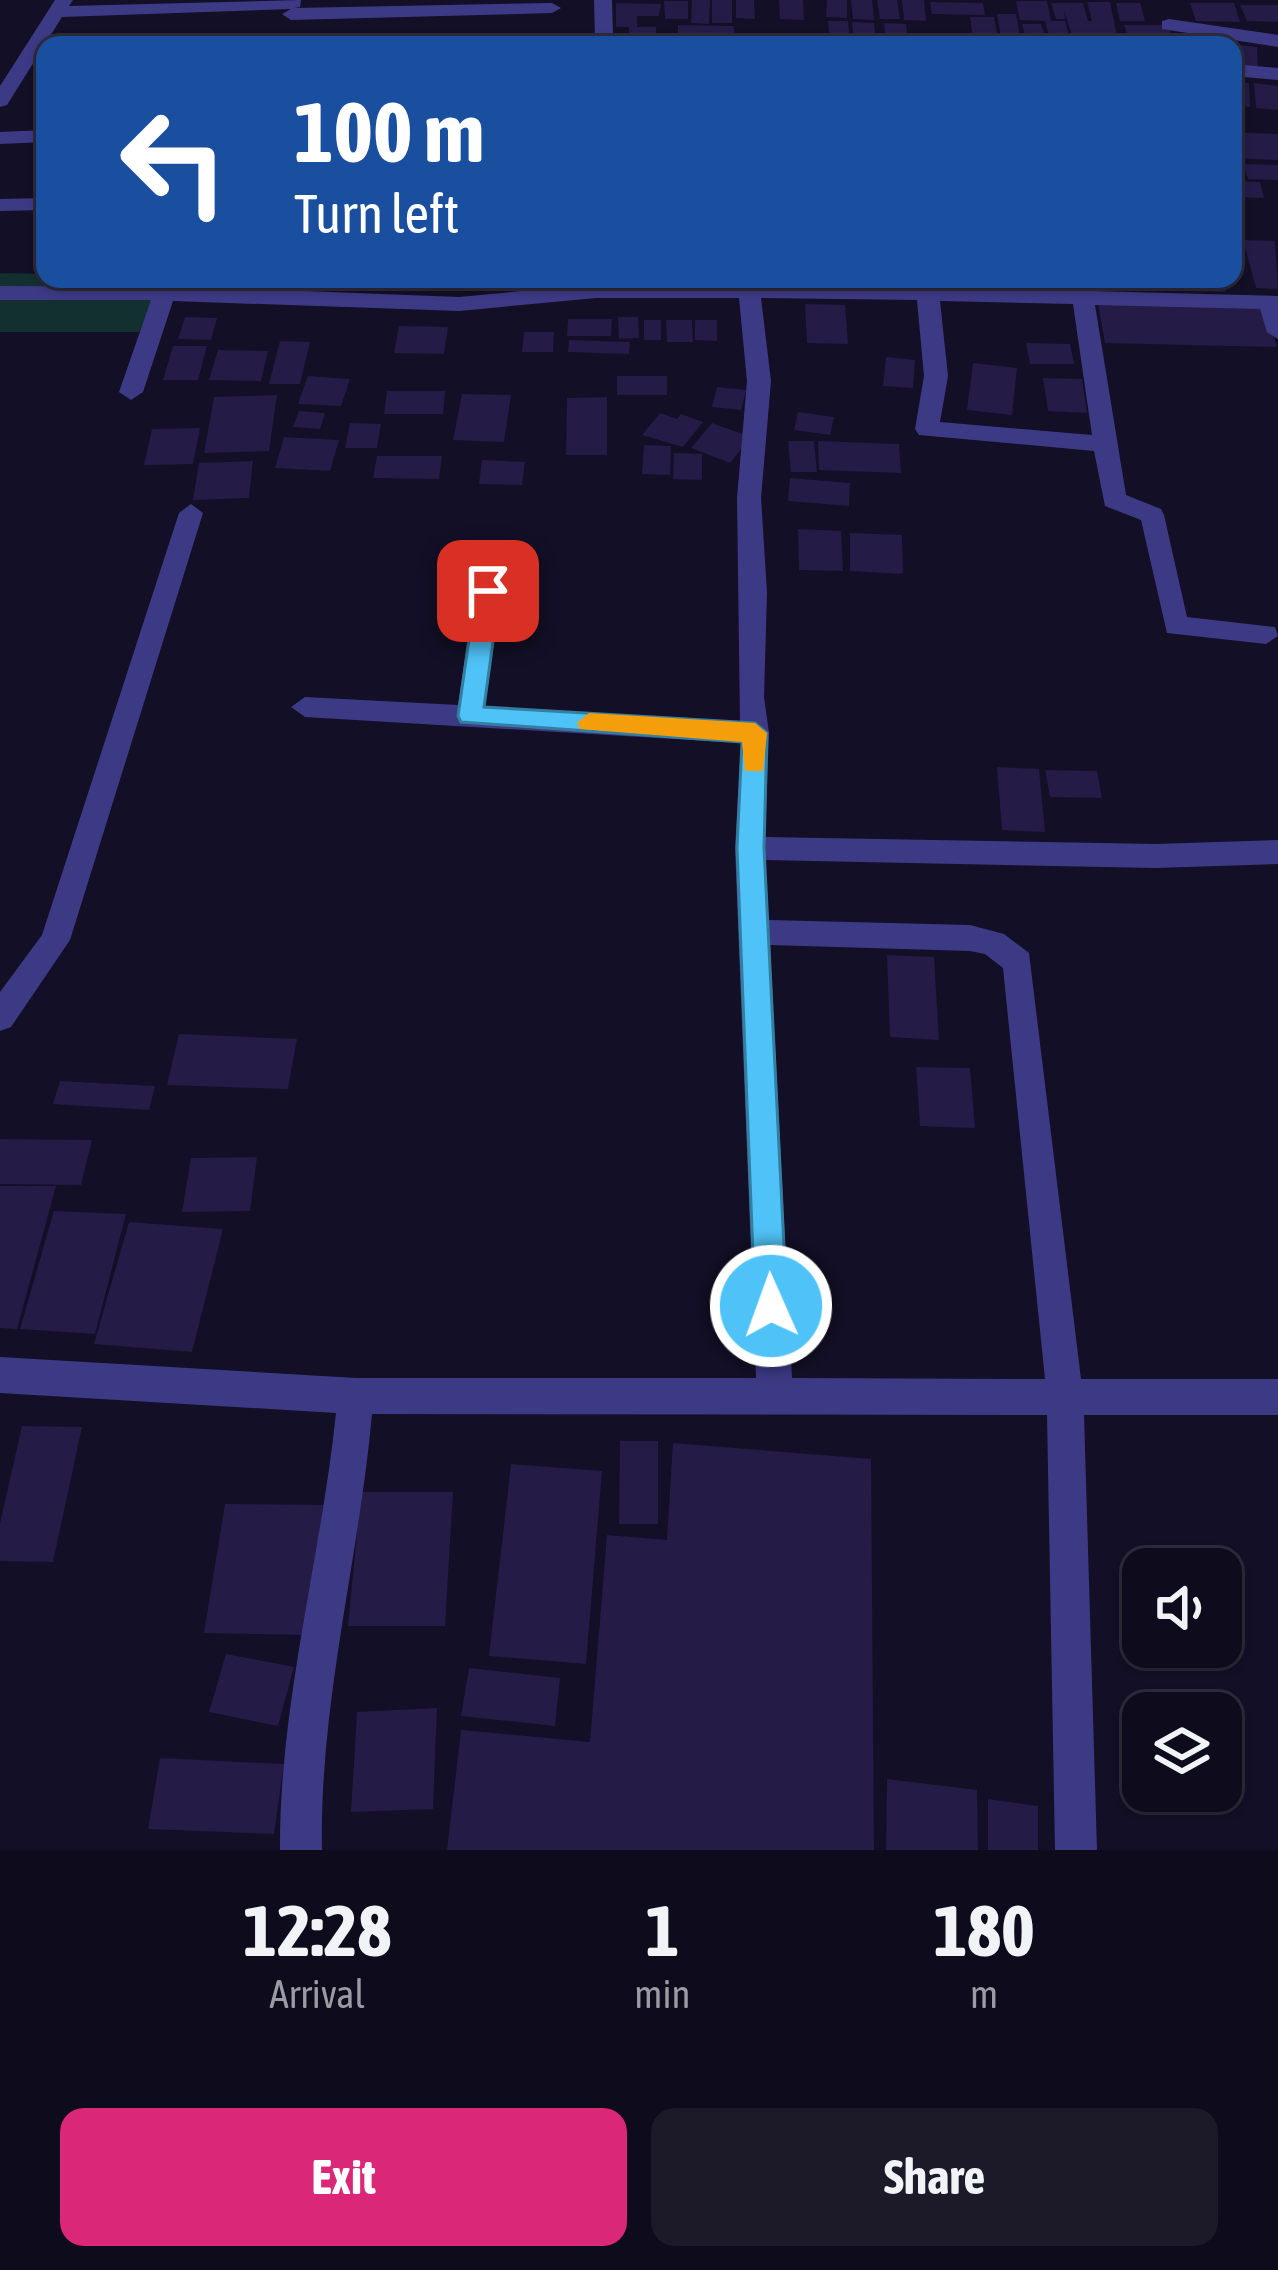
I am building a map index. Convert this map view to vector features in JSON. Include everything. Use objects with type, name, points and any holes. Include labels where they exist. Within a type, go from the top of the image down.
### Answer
[{"type":"street","points":[[603,0],[604,36]]},
{"type":"street","points":[[1159,0],[1173,35]]},
{"type":"street","points":[[41,36],[60,6],[292,12],[552,8]]},
{"type":"street","points":[[1242,39],[1278,41]]},
{"type":"street","points":[[0,101],[36,44]]},
{"type":"street","points":[[0,57],[36,68]]},
{"type":"street","points":[[1242,71],[1278,74]]},
{"type":"street","points":[[0,138],[36,136]]},
{"type":"street","points":[[0,205],[36,204]]},
{"type":"street","points":[[0,276],[36,277]]},
{"type":"street","points":[[0,293],[163,297],[201,288]]},
{"type":"street","points":[[238,288],[459,304],[525,290],[542,294],[928,295],[1047,288],[1083,298],[1273,303],[1278,332]]},
{"type":"street","points":[[750,293],[759,382],[748,497],[754,593],[750,697],[755,733],[750,848],[775,1399]]},
{"type":"street","points":[[928,295],[936,376],[927,428],[1107,444]]},
{"type":"street","points":[[131,392],[163,297]]},
{"type":"street","points":[[1083,298],[1114,500],[1152,515],[1176,626],[1266,634]]},
{"type":"street","points":[[0,1017],[55,940],[190,513]]},
{"type":"street","points":[[470,716],[494,549]]},
{"type":"street","points":[[305,707],[755,733]]},
{"type":"street","points":[[750,848],[1155,856],[1278,852]]},
{"type":"street","points":[[756,932],[970,938],[994,943],[1018,962],[1065,1398],[1076,1850]]},
{"type":"street","points":[[0,1375],[356,1396],[1278,1397]]},
{"type":"street","points":[[301,1850],[300,1780],[345,1506],[356,1396]]},
{"type":"green space","points":[[0,273],[36,274],[36,288],[161,288],[139,332],[0,332]]},
{"type":"building","points":[[692,0],[710,0],[709,24],[691,23]]},
{"type":"building","points":[[712,0],[732,0],[732,23],[712,23]]},
{"type":"building","points":[[736,0],[754,0],[755,19],[736,18]]},
{"type":"building","points":[[779,0],[803,0],[804,20],[780,19]]},
{"type":"building","points":[[827,0],[847,0],[847,18],[826,17]]},
{"type":"building","points":[[851,0],[872,0],[874,20],[853,19]]},
{"type":"building","points":[[877,0],[897,0],[900,19],[880,19]]},
{"type":"building","points":[[902,0],[924,0],[926,21],[904,20]]},
{"type":"building","points":[[664,1],[688,1],[688,19],[665,19]]},
{"type":"building","points":[[1016,1],[1047,1],[1051,21],[1065,21],[1069,36],[1049,36],[1045,21],[1020,20]]},
{"type":"building","points":[[930,2],[983,3],[985,15],[932,14]]},
{"type":"building","points":[[1087,2],[1110,2],[1117,36],[1072,36],[1064,11],[1065,19],[1056,19],[1051,3],[1083,3],[1092,21]]},
{"type":"building","points":[[616,3],[661,4],[659,16],[637,16],[637,27],[656,27],[656,36],[629,36],[629,27],[616,27]]},
{"type":"building","points":[[1116,3],[1140,3],[1145,21],[1120,21]]},
{"type":"building","points":[[1190,3],[1234,3],[1240,22],[1196,21]]},
{"type":"building","points":[[1240,5],[1278,5],[1278,22],[1247,21]]},
{"type":"building","points":[[997,14],[1016,14],[1020,36],[1001,36]]},
{"type":"building","points":[[970,17],[994,17],[998,36],[973,36]]},
{"type":"building","points":[[828,21],[848,21],[850,36],[830,36]]},
{"type":"building","points":[[852,22],[874,23],[875,36],[853,36]]},
{"type":"building","points":[[884,23],[906,24],[907,36],[885,36]]},
{"type":"building","points":[[1022,24],[1041,24],[1045,36],[1025,36]]},
{"type":"building","points":[[678,25],[734,26],[735,36],[678,36]]},
{"type":"building","points":[[1124,25],[1168,25],[1172,36],[1128,36]]},
{"type":"building","points":[[1242,45],[1257,47],[1258,70],[1242,68]]},
{"type":"building","points":[[1242,83],[1249,83],[1250,107],[1242,106]]},
{"type":"building","points":[[1254,83],[1278,86],[1278,110],[1256,108]]},
{"type":"building","points":[[1242,132],[1278,134],[1278,160],[1242,158]]},
{"type":"building","points":[[1243,164],[1278,165],[1278,180],[1248,179]]},
{"type":"building","points":[[1242,181],[1260,182],[1264,198],[1242,197]]},
{"type":"building","points":[[1243,240],[1275,241],[1278,289],[1256,288]]},
{"type":"building","points":[[1225,288],[1226,292],[1185,291]]},
{"type":"building","points":[[1098,303],[1265,308],[1277,347],[1105,343]]},
{"type":"building","points":[[805,304],[845,305],[848,344],[807,343]]},
{"type":"building","points":[[185,317],[217,318],[211,340],[178,339]]},
{"type":"building","points":[[618,317],[638,317],[639,338],[619,339]]},
{"type":"building","points":[[568,319],[612,319],[611,336],[567,336]]},
{"type":"building","points":[[644,320],[661,320],[661,340],[644,340]]},
{"type":"building","points":[[666,320],[692,320],[693,342],[667,342]]},
{"type":"building","points":[[695,320],[717,320],[717,341],[695,340]]},
{"type":"building","points":[[399,326],[448,327],[444,354],[394,353]]},
{"type":"building","points":[[524,332],[554,332],[553,352],[522,352]]},
{"type":"building","points":[[569,340],[630,342],[629,354],[568,352]]},
{"type":"building","points":[[280,341],[310,342],[300,384],[269,384]]},
{"type":"building","points":[[1026,343],[1070,344],[1074,364],[1030,364]]},
{"type":"building","points":[[173,346],[207,346],[198,380],[163,380]]},
{"type":"building","points":[[218,350],[268,351],[261,381],[209,380]]},
{"type":"building","points":[[886,357],[915,360],[913,388],[883,386]]},
{"type":"building","points":[[973,363],[1017,368],[1012,415],[967,410]]},
{"type":"building","points":[[308,376],[350,379],[341,406],[298,404]]},
{"type":"building","points":[[617,376],[667,376],[667,395],[617,395]]},
{"type":"building","points":[[1043,378],[1082,379],[1087,413],[1048,411]]},
{"type":"building","points":[[717,387],[746,390],[741,410],[712,407]]},
{"type":"building","points":[[387,391],[445,391],[443,414],[384,414]]},
{"type":"building","points":[[462,394],[511,395],[504,442],[453,440]]},
{"type":"building","points":[[277,395],[269,451],[204,453],[214,397]]},
{"type":"building","points":[[607,397],[607,455],[566,455],[567,398]]},
{"type":"building","points":[[299,411],[325,413],[320,429],[293,427]]},
{"type":"building","points":[[798,412],[834,417],[830,435],[794,430]]},
{"type":"building","points":[[660,413],[703,422],[683,447],[642,435]]},
{"type":"building","points":[[350,423],[381,424],[377,448],[345,448]]},
{"type":"building","points":[[712,423],[751,437],[730,463],[691,448]]},
{"type":"building","points":[[200,428],[193,464],[144,465],[152,429]]},
{"type":"building","points":[[284,437],[339,440],[330,471],[275,468]]},
{"type":"building","points":[[788,441],[814,441],[817,472],[791,472]]},
{"type":"building","points":[[818,441],[899,444],[901,473],[819,470]]},
{"type":"building","points":[[644,445],[671,446],[670,475],[642,474]]},
{"type":"building","points":[[674,453],[702,454],[702,480],[673,479]]},
{"type":"building","points":[[377,456],[442,456],[439,479],[373,478]]},
{"type":"building","points":[[482,460],[525,462],[522,485],[479,484]]},
{"type":"building","points":[[253,461],[249,498],[193,500],[199,463]]},
{"type":"building","points":[[790,478],[850,483],[849,506],[788,501]]},
{"type":"building","points":[[798,529],[841,531],[843,571],[799,570]]},
{"type":"building","points":[[850,533],[902,535],[903,574],[850,571]]},
{"type":"building","points":[[997,767],[1039,769],[1045,832],[1002,830]]},
{"type":"building","points":[[1045,770],[1097,771],[1102,798],[1050,797]]},
{"type":"building","points":[[887,955],[934,957],[939,1040],[890,1037]]},
{"type":"building","points":[[179,1034],[297,1039],[288,1089],[167,1085]]},
{"type":"building","points":[[916,1067],[970,1068],[975,1128],[920,1126]]},
{"type":"building","points":[[60,1081],[155,1086],[149,1110],[53,1104]]},
{"type":"building","points":[[0,1139],[92,1140],[81,1185],[0,1184]]},
{"type":"building","points":[[257,1157],[250,1211],[182,1212],[191,1158]]},
{"type":"building","points":[[0,1186],[56,1186],[17,1329],[0,1328]]},
{"type":"building","points":[[54,1211],[126,1214],[95,1334],[20,1329]]},
{"type":"building","points":[[129,1222],[223,1229],[192,1352],[94,1344]]},
{"type":"building","points":[[22,1426],[82,1427],[53,1562],[0,1561],[0,1523]]},
{"type":"building","points":[[620,1441],[658,1441],[658,1524],[619,1524]]},
{"type":"building","points":[[673,1443],[871,1459],[874,1850],[447,1850],[461,1730],[590,1742],[607,1535],[667,1540]]},
{"type":"building","points":[[511,1464],[602,1471],[586,1664],[489,1656]]},
{"type":"building","points":[[361,1492],[453,1492],[445,1626],[348,1626]]},
{"type":"building","points":[[225,1504],[323,1505],[307,1635],[204,1633]]},
{"type":"building","points":[[226,1654],[294,1667],[278,1726],[209,1712]]},
{"type":"building","points":[[469,1668],[560,1678],[555,1726],[461,1716]]},
{"type":"building","points":[[437,1708],[433,1809],[351,1812],[357,1712]]},
{"type":"building","points":[[160,1758],[284,1764],[274,1834],[148,1829]]},
{"type":"building","points":[[887,1779],[977,1790],[978,1850],[886,1850]]},
{"type":"building","points":[[988,1799],[1038,1806],[1038,1850],[988,1850]]},
{"type":"slow traffic","points":[[589,723],[755,733],[754,764]]},
{"type":"route","points":[[488,591],[470,716],[755,733],[750,848],[771,1306]]}]
